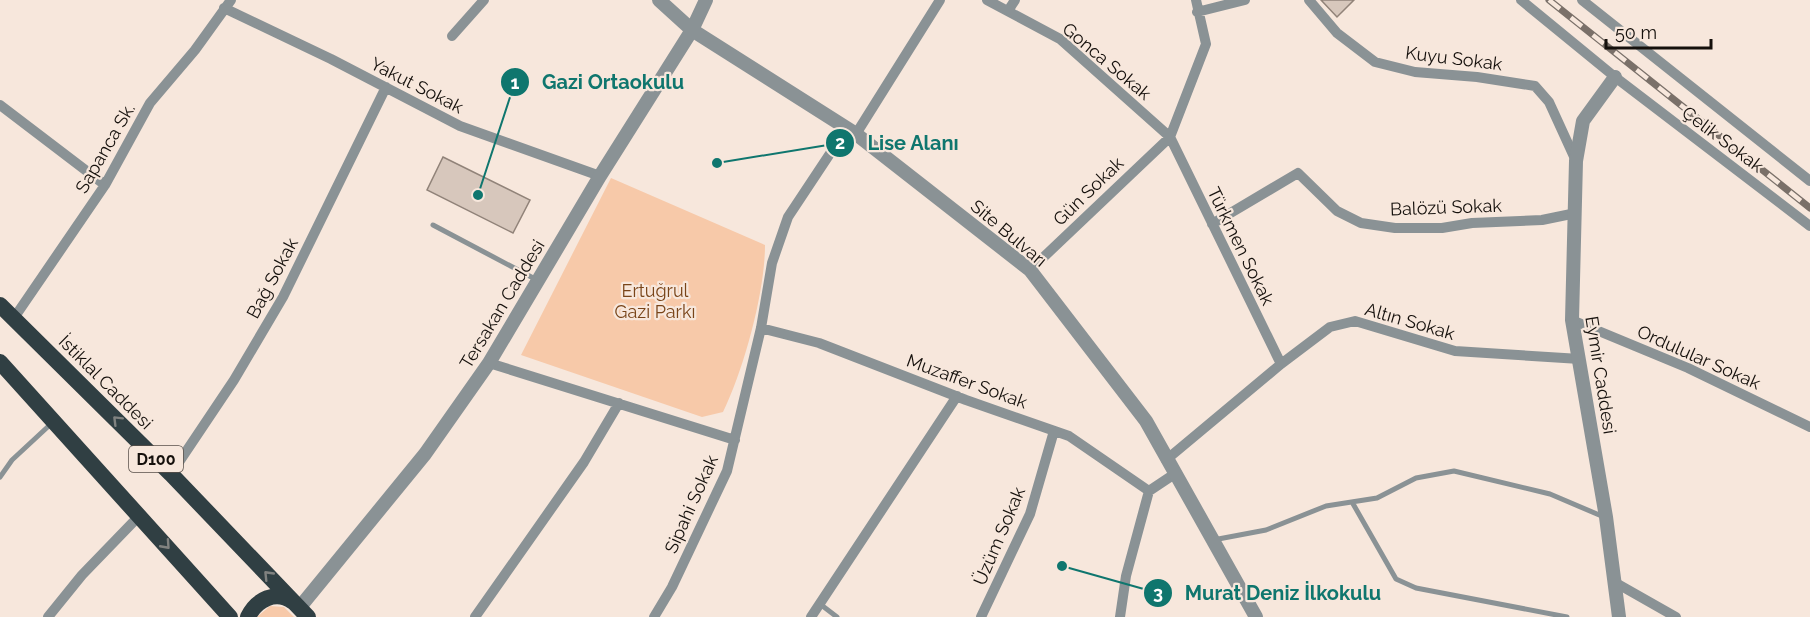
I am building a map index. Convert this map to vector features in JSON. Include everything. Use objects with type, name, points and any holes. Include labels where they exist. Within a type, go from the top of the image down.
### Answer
[{"type":"highway","name":"İstiklal Caddesi","points":[[0,305],[171,474],[304,614]]},
{"type":"highway","name":"D100","points":[[0,362],[230,617]]},
{"type":"highway","points":[[248,617],[260,601],[269,597],[289,599],[304,614]]},
{"type":"street","points":[[452,36],[484,0]]},
{"type":"street","name":"Site Bulvarı","points":[[659,0],[692,30],[851,131],[1030,270],[1146,421],[1173,475],[1256,617]]},
{"type":"street","name":"Tersakan Caddesi","points":[[304,614],[425,454],[489,363],[600,176],[692,30],[706,0]]},
{"type":"street","name":"Sipahi Sokak","points":[[654,617],[672,586],[727,471],[761,328],[772,263],[788,217],[851,131],[940,0]]},
{"type":"street","name":"Gonca Sokak","points":[[987,0],[1060,39],[1170,137]]},
{"type":"street","points":[[1008,11],[1015,0]]},
{"type":"street","points":[[1170,137],[1206,44],[1196,0]]},
{"type":"street","points":[[1197,12],[1245,0]]},
{"type":"street","name":"Kuyu Sokak","points":[[1309,0],[1337,33],[1375,62],[1415,72],[1477,77],[1535,86],[1549,102],[1576,161]]},
{"type":"street","name":"Çelik Sokak","points":[[1521,0],[1616,77],[1810,226]]},
{"type":"street","points":[[1582,0],[1810,182]]},
{"type":"street","name":"Yakut Sokak","points":[[228,4],[460,126],[600,176]]},
{"type":"street","name":"Sapanca Sk.","points":[[14,318],[105,185],[150,103],[195,50],[228,4]]},
{"type":"street","name":"Eymir Caddesi","points":[[1616,77],[1583,121],[1576,161],[1572,320],[1606,517],[1619,617]]},
{"type":"street","name":"Bağ Sokak","points":[[171,474],[234,380],[283,297],[386,87]]},
{"type":"street","points":[[0,105],[105,185]]},
{"type":"street","name":"Türkmen Sokak","points":[[1170,137],[1281,364]]},
{"type":"street","name":"Gün Sokak","points":[[1030,270],[1170,137]]},
{"type":"street","name":"Balözü Sokak","points":[[1212,224],[1298,173],[1337,211],[1361,223],[1395,228],[1442,228],[1472,223],[1542,220],[1576,213]]},
{"type":"street","name":"Ordulular Sokak","points":[[1572,320],[1688,368],[1810,427]]},
{"type":"street","name":"Altın Sokak","points":[[1281,364],[1330,327],[1355,321],[1455,351],[1580,359]]},
{"type":"street","name":"Muzaffer Sokak","points":[[761,328],[819,343],[1069,436],[1149,491]]},
{"type":"street","points":[[489,363],[735,440]]},
{"type":"street","points":[[1166,460],[1281,364]]},
{"type":"street","points":[[812,617],[957,396]]},
{"type":"street","points":[[476,617],[584,462],[619,403]]},
{"type":"street","name":"Üzüm Sokak","points":[[981,617],[1030,514],[1054,431]]},
{"type":"street","points":[[1120,617],[1126,576],[1149,491],[1173,475]]},
{"type":"street","points":[[48,617],[82,575],[140,515]]},
{"type":"street","points":[[1616,582],[1676,617]]},
{"type":"lane","points":[[433,225],[538,280]]},
{"type":"lane","points":[[0,477],[12,460],[54,421]]},
{"type":"lane","points":[[1212,540],[1266,530],[1326,506],[1377,498],[1416,478],[1454,471],[1550,494],[1606,517]]},
{"type":"lane","points":[[1352,502],[1396,579],[1416,588],[1567,617]]},
{"type":"lane","points":[[820,604],[837,617]]},
{"type":"green space","name":"Ertuğrul Gazi Parkı","points":[[611,178],[765,245],[761,285],[752,330],[746,353],[723,412],[702,417],[521,355]]},
{"type":"green space","points":[[270,606],[284,607],[294,617],[257,617]]},
{"type":"building","points":[[1321,0],[1354,0],[1337,17]]},
{"type":"building","points":[[443,157],[530,200],[513,233],[427,190]]},
{"type":"railway","points":[[1549,0],[1810,208]]},
{"type":"place","name":"Lise Alanı","points":[[717,163]]},
{"type":"place","name":"Gazi Ortaokulu","points":[[478,195]]},
{"type":"place","name":"Murat Deniz İlkokulu","points":[[1062,566]]}]
